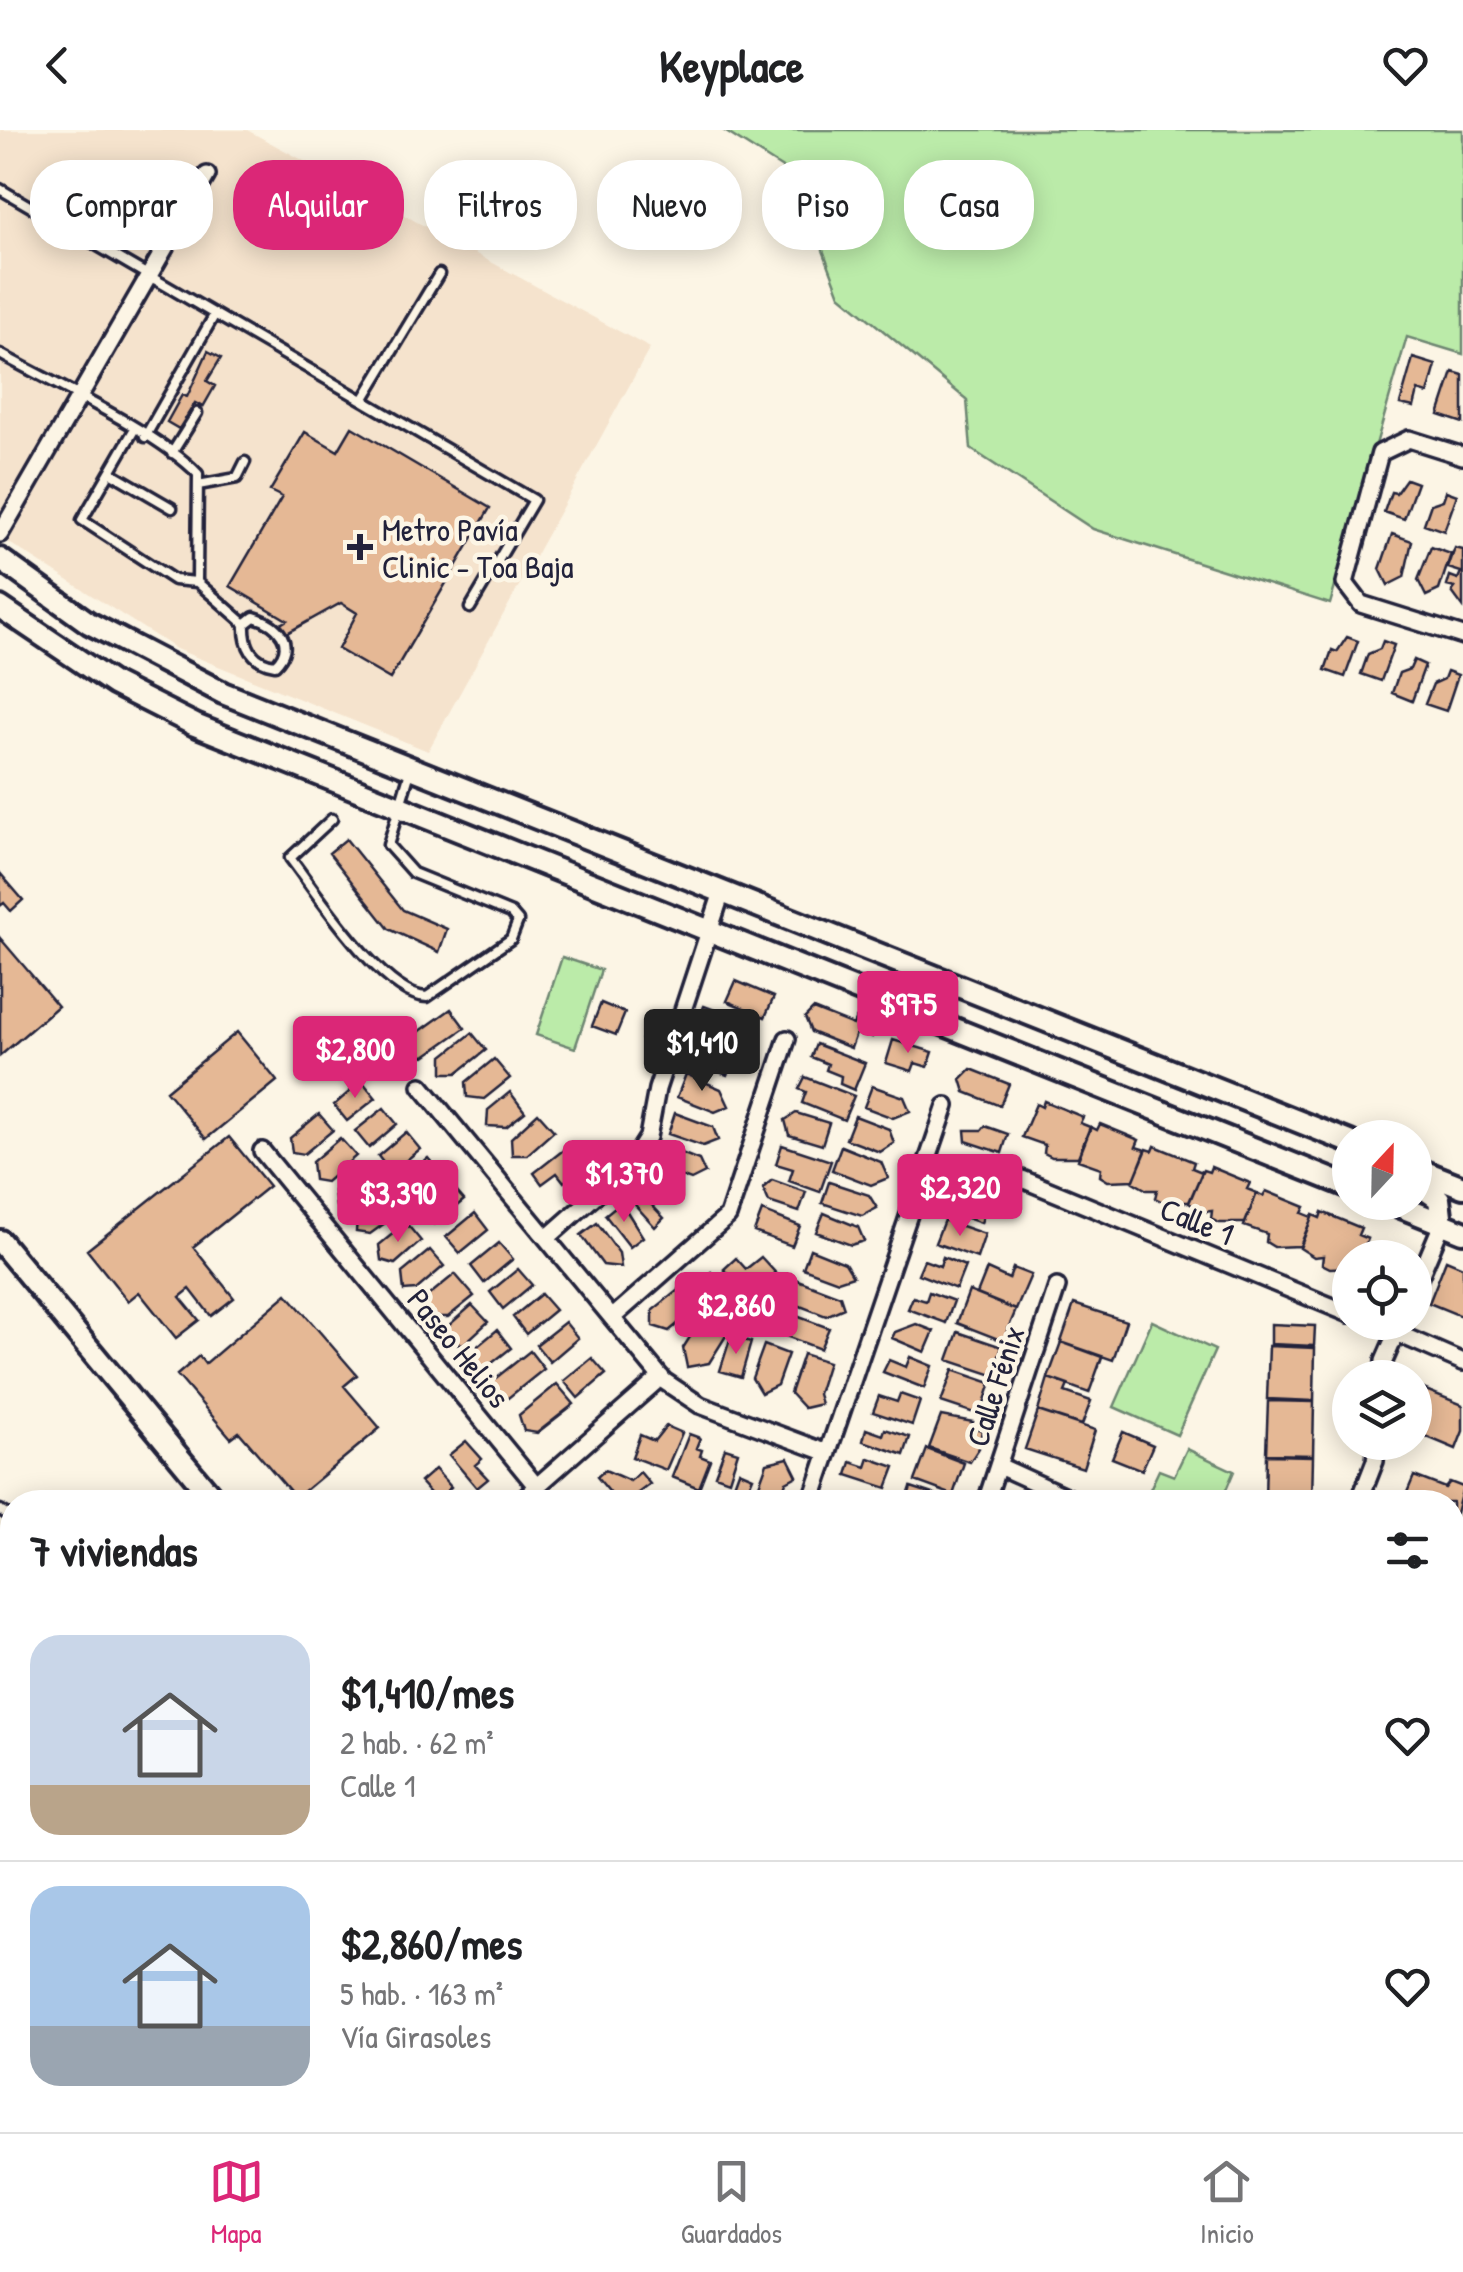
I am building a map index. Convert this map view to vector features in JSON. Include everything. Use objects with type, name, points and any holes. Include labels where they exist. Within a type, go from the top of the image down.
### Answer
[{"type":"street","points":[[0,534],[164,250]]},
{"type":"street","points":[[1463,456],[1409,439],[1380,453],[1345,583],[1361,604],[1463,636]]},
{"type":"street","points":[[0,559],[48,597],[146,657],[411,768],[1332,1137]]},
{"type":"street","points":[[0,607],[114,684],[178,716],[1332,1180]]},
{"type":"street","points":[[548,1238],[632,1164],[648,1137],[658,1089],[722,892]]},
{"type":"street","points":[[612,1318],[728,1216],[787,1039]]},
{"type":"street","points":[[421,1086],[660,1377],[700,1405],[828,1453]]},
{"type":"street","points":[[815,1490],[946,1106]]},
{"type":"street","name":"Paseo Helios","points":[[262,1151],[538,1486]]},
{"type":"street","points":[[1432,1175],[1463,1188]]},
{"type":"street","name":"Calle 1","points":[[1022,1179],[1332,1307]]},
{"type":"street","points":[[1432,1194],[1439,1199],[1442,1224]]},
{"type":"street","points":[[1432,1248],[1450,1213],[1463,1209]]},
{"type":"street","points":[[1432,1220],[1463,1232]]},
{"type":"street","points":[[0,1241],[206,1490]]},
{"type":"street","name":"Calle Fénix","points":[[990,1490],[1056,1286]]},
{"type":"street","points":[[1422,1340],[1463,1362]]},
{"type":"street","points":[[534,1490],[660,1377]]},
{"type":"street","points":[[1364,1490],[1375,1460]]},
{"type":"street","points":[[999,1466],[1052,1490]]},
{"type":"lane","points":[[0,189],[534,500],[470,608]]},
{"type":"lane","points":[[363,400],[439,274]]},
{"type":"lane","points":[[144,436],[216,314]]},
{"type":"lane","points":[[0,354],[172,452],[198,474],[197,582]]},
{"type":"lane","points":[[172,452],[197,413]]},
{"type":"lane","points":[[134,430],[82,520],[174,580],[197,582],[245,624],[251,654],[263,664],[275,665],[284,656],[286,645],[274,626],[254,618],[245,624]]},
{"type":"lane","points":[[198,485],[237,478],[245,462]]},
{"type":"lane","points":[[110,472],[172,508]]},
{"type":"lane","points":[[332,818],[290,858],[375,965],[416,996],[428,997],[511,938],[518,921],[511,912],[414,873],[388,845],[411,768]]},
{"type":"shaded area","points":[[0,130],[247,130],[302,160],[233,160],[233,250],[404,250],[404,215],[424,226],[424,250],[469,250],[650,348],[428,751],[176,649],[0,537]]},
{"type":"green space","points":[[723,130],[1463,130],[1463,354],[1407,337],[1330,604],[1093,529],[971,449],[967,400],[840,295],[823,250],[884,250],[884,160],[770,160]]},
{"type":"green space","points":[[562,957],[601,970],[575,1048],[536,1035]]},
{"type":"green space","points":[[1152,1321],[1215,1350],[1177,1435],[1114,1407]]},
{"type":"green space","points":[[1187,1449],[1234,1471],[1226,1490],[1150,1490],[1159,1470],[1174,1476]]},
{"type":"building","points":[[208,351],[221,358],[207,381],[215,386],[203,407],[195,403],[179,429],[167,422],[182,395],[187,397]]},
{"type":"building","points":[[1413,358],[1436,365],[1428,394],[1418,391],[1414,407],[1400,404]]},
{"type":"building","points":[[1453,372],[1463,375],[1463,423],[1439,415]]},
{"type":"building","name":"Metro Pavía Clinic - Toa Baja","points":[[352,427],[490,508],[390,679],[338,649],[357,613],[341,603],[285,634],[279,625],[287,620],[230,586],[282,497],[270,491],[305,432],[338,451]]},
{"type":"building","points":[[1406,479],[1417,483],[1404,519],[1384,512],[1391,492],[1396,493]]},
{"type":"building","points":[[1446,491],[1457,495],[1444,531],[1424,524],[1431,504],[1443,500]]},
{"type":"building","points":[[1392,534],[1412,541],[1404,577],[1388,585],[1380,569]]},
{"type":"building","points":[[1431,547],[1451,554],[1439,590],[1426,596],[1418,580]]},
{"type":"building","points":[[1455,548],[1463,550],[1463,607],[1452,592],[1455,588],[1447,586],[1450,576],[1458,579],[1461,572],[1448,568]]},
{"type":"building","points":[[1347,637],[1358,641],[1345,677],[1325,670],[1332,650],[1337,652]]},
{"type":"building","points":[[1383,641],[1394,645],[1381,681],[1361,674],[1368,654],[1380,649]]},
{"type":"building","points":[[1414,660],[1425,665],[1412,701],[1392,693],[1399,673],[1410,669]]},
{"type":"building","points":[[1447,671],[1458,675],[1446,711],[1425,704],[1433,684],[1444,679]]},
{"type":"building","points":[[346,839],[403,910],[447,929],[439,952],[389,929],[329,853]]},
{"type":"building","points":[[0,873],[23,900],[11,911],[4,903],[0,906]]},
{"type":"building","points":[[0,938],[58,1006],[0,1056]]},
{"type":"building","points":[[736,981],[774,997],[765,1017],[727,1001]]},
{"type":"building","points":[[601,1003],[625,1013],[616,1035],[592,1026]]},
{"type":"building","points":[[704,1006],[747,1022],[739,1043],[696,1026]]},
{"type":"building","points":[[451,1009],[465,1028],[425,1056],[407,1054],[409,1039]]},
{"type":"building","points":[[813,1009],[853,1025],[856,1018],[877,1026],[872,1037],[857,1031],[851,1048],[811,1032],[805,1017]]},
{"type":"building","points":[[649,1020],[680,1031],[673,1051],[642,1039]]},
{"type":"building","points":[[237,1032],[277,1081],[206,1139],[166,1091]]},
{"type":"building","points":[[472,1033],[486,1050],[457,1073],[443,1073],[443,1056]]},
{"type":"building","points":[[893,1040],[933,1052],[928,1067],[915,1063],[912,1071],[886,1063]]},
{"type":"building","points":[[699,1043],[734,1057],[727,1075],[692,1062]]},
{"type":"building","points":[[816,1044],[865,1063],[854,1090],[840,1084],[841,1076],[826,1070],[828,1064],[811,1057]]},
{"type":"building","points":[[494,1059],[510,1078],[484,1099],[467,1097],[466,1082]]},
{"type":"building","points":[[971,1069],[1009,1084],[1000,1106],[965,1092],[961,1079]]},
{"type":"building","points":[[686,1074],[721,1089],[729,1106],[715,1112],[677,1097]]},
{"type":"building","points":[[805,1077],[854,1096],[844,1120],[802,1103],[806,1092],[799,1089]]},
{"type":"building","points":[[362,1081],[376,1098],[347,1121],[334,1105]]},
{"type":"building","points":[[872,1086],[904,1097],[910,1111],[893,1118],[864,1107]]},
{"type":"building","points":[[510,1092],[525,1112],[506,1127],[487,1126],[488,1110]]},
{"type":"building","points":[[1044,1101],[1083,1117],[1080,1123],[1090,1127],[1078,1157],[1052,1157],[1044,1153],[1045,1145],[1022,1137],[1036,1104],[1042,1107]]},
{"type":"building","points":[[384,1108],[397,1124],[369,1148],[355,1131]]},
{"type":"building","points":[[538,1113],[554,1131],[527,1155],[512,1155],[511,1138]]},
{"type":"building","points":[[675,1113],[713,1127],[718,1140],[703,1146],[668,1134]]},
{"type":"building","points":[[796,1113],[829,1123],[822,1145],[789,1135],[785,1120]]},
{"type":"building","points":[[319,1114],[333,1130],[304,1154],[292,1152],[290,1138]]},
{"type":"building","points":[[855,1116],[889,1129],[894,1143],[880,1152],[846,1139]]},
{"type":"building","points":[[1100,1124],[1139,1140],[1136,1147],[1146,1150],[1134,1180],[1108,1181],[1100,1176],[1101,1168],[1078,1160],[1091,1127],[1097,1130]]},
{"type":"building","points":[[985,1126],[1008,1134],[1002,1153],[966,1141],[965,1130],[982,1130]]},
{"type":"building","points":[[406,1132],[420,1149],[391,1173],[378,1156]]},
{"type":"building","points":[[229,1137],[269,1186],[193,1247],[234,1298],[211,1316],[190,1289],[180,1297],[199,1320],[176,1338],[139,1292],[128,1301],[87,1250]]},
{"type":"building","points":[[340,1138],[356,1156],[326,1182],[314,1180],[312,1162]]},
{"type":"building","points":[[661,1145],[699,1160],[705,1173],[691,1180],[653,1166]]},
{"type":"building","points":[[782,1145],[831,1161],[820,1192],[789,1181],[793,1169],[776,1164]]},
{"type":"building","points":[[841,1146],[881,1162],[888,1178],[871,1185],[832,1170]]},
{"type":"building","points":[[1155,1146],[1194,1162],[1192,1168],[1202,1172],[1189,1202],[1163,1202],[1155,1198],[1157,1190],[1147,1190],[1133,1182],[1147,1149],[1153,1151]]},
{"type":"building","points":[[566,1148],[582,1168],[564,1182],[557,1173],[542,1184],[534,1173]]},
{"type":"building","points":[[428,1158],[442,1174],[413,1198],[399,1182]]},
{"type":"building","points":[[975,1158],[999,1168],[991,1187],[952,1171],[955,1161],[972,1167]]},
{"type":"building","points":[[1211,1167],[1250,1183],[1247,1189],[1257,1193],[1245,1223],[1219,1223],[1211,1219],[1212,1211],[1203,1212],[1189,1203],[1203,1170],[1209,1172]]},
{"type":"building","points":[[362,1168],[376,1184],[347,1207],[336,1206],[334,1191]]},
{"type":"building","points":[[772,1180],[806,1192],[799,1212],[769,1202],[763,1188]]},
{"type":"building","points":[[829,1182],[869,1195],[877,1208],[862,1216],[822,1203]]},
{"type":"building","points":[[644,1183],[656,1195],[649,1202],[664,1218],[655,1227],[628,1197]]},
{"type":"building","points":[[450,1184],[464,1200],[435,1224],[422,1207]]},
{"type":"building","points":[[394,1190],[406,1208],[370,1234],[356,1232],[357,1217]]},
{"type":"building","points":[[964,1191],[989,1199],[981,1223],[938,1208],[944,1192],[959,1198]]},
{"type":"building","points":[[1266,1191],[1305,1207],[1302,1213],[1312,1217],[1300,1246],[1274,1247],[1266,1242],[1267,1234],[1244,1226],[1257,1193],[1263,1196]]},
{"type":"building","points":[[621,1202],[643,1237],[630,1247],[605,1215]]},
{"type":"building","points":[[762,1211],[800,1226],[792,1246],[754,1232]]},
{"type":"building","points":[[1322,1212],[1332,1216],[1332,1220],[1361,1228],[1358,1235],[1368,1240],[1332,1240],[1330,1268],[1322,1264],[1323,1256],[1314,1257],[1300,1248],[1313,1215],[1320,1218]]},
{"type":"building","points":[[475,1213],[488,1230],[460,1253],[446,1237]]},
{"type":"building","points":[[824,1213],[858,1227],[864,1241],[851,1245],[816,1232]]},
{"type":"building","points":[[944,1220],[985,1234],[977,1258],[935,1243]]},
{"type":"building","points":[[406,1223],[421,1241],[395,1264],[381,1260],[379,1245]]},
{"type":"building","points":[[597,1223],[619,1253],[621,1267],[603,1265],[581,1235]]},
{"type":"building","points":[[499,1243],[513,1259],[484,1283],[471,1266]]},
{"type":"building","points":[[810,1249],[845,1263],[853,1276],[838,1281],[803,1268]]},
{"type":"building","points":[[430,1250],[444,1266],[416,1290],[404,1291],[402,1273]]},
{"type":"building","points":[[761,1257],[784,1282],[757,1306],[724,1269],[736,1258],[746,1269]]},
{"type":"building","points":[[943,1257],[965,1266],[956,1289],[918,1274],[924,1260],[940,1266]]},
{"type":"building","points":[[1446,1260],[1463,1267],[1463,1317],[1432,1304]]},
{"type":"building","points":[[1013,1268],[1031,1275],[1016,1310],[977,1294],[987,1269],[1009,1279]]},
{"type":"building","points":[[518,1269],[532,1285],[503,1309],[490,1292]]},
{"type":"building","points":[[711,1272],[720,1284],[726,1281],[741,1299],[722,1314],[698,1283]]},
{"type":"building","points":[[455,1274],[474,1296],[448,1317],[427,1317],[423,1300]]},
{"type":"building","points":[[795,1279],[840,1296],[844,1308],[826,1316],[787,1301]]},
{"type":"building","points":[[682,1287],[698,1307],[669,1331],[653,1326],[653,1310]]},
{"type":"building","points":[[969,1291],[1016,1310],[1003,1341],[957,1323]]},
{"type":"building","points":[[929,1292],[954,1301],[946,1323],[908,1309],[913,1297],[926,1301]]},
{"type":"building","points":[[287,1294],[357,1375],[344,1386],[380,1428],[306,1490],[289,1490],[239,1432],[231,1438],[177,1375],[199,1356],[205,1364]]},
{"type":"building","points":[[541,1294],[555,1310],[526,1334],[513,1317]]},
{"type":"building","points":[[1074,1304],[1126,1321],[1113,1360],[1061,1342]]},
{"type":"building","points":[[472,1305],[488,1322],[464,1344],[449,1343],[447,1327]]},
{"type":"building","points":[[783,1311],[829,1328],[820,1349],[775,1332]]},
{"type":"building","points":[[704,1315],[729,1331],[709,1363],[687,1367],[683,1348]]},
{"type":"building","points":[[565,1322],[578,1338],[550,1362],[536,1345]]},
{"type":"building","points":[[916,1324],[934,1331],[925,1352],[892,1338],[895,1332]]},
{"type":"building","points":[[1271,1324],[1315,1326],[1314,1346],[1271,1344]]},
{"type":"building","points":[[497,1330],[511,1348],[482,1371],[473,1371],[468,1354]]},
{"type":"building","points":[[958,1332],[1002,1347],[993,1375],[948,1360]]},
{"type":"building","points":[[731,1336],[751,1342],[741,1377],[720,1371]]},
{"type":"building","points":[[1061,1342],[1102,1357],[1089,1393],[1048,1378]]},
{"type":"building","points":[[764,1345],[788,1354],[777,1385],[761,1393],[752,1378]]},
{"type":"building","points":[[1269,1346],[1315,1348],[1314,1401],[1267,1399]]},
{"type":"building","points":[[530,1351],[544,1369],[508,1398],[493,1396],[492,1381]]},
{"type":"building","points":[[803,1354],[828,1362],[818,1394],[821,1404],[804,1408],[790,1393]]},
{"type":"building","points":[[910,1357],[932,1366],[924,1388],[883,1372],[889,1360],[906,1367]]},
{"type":"building","points":[[592,1358],[606,1374],[578,1398],[564,1381]]},
{"type":"building","points":[[953,1370],[991,1383],[980,1415],[941,1402]]},
{"type":"building","points":[[1048,1378],[1068,1385],[1065,1392],[1091,1401],[1082,1425],[1038,1411]]},
{"type":"building","points":[[557,1384],[574,1404],[537,1433],[524,1431],[519,1415]]},
{"type":"building","points":[[1432,1392],[1463,1405],[1463,1431],[1456,1449],[1432,1439]]},
{"type":"building","points":[[900,1394],[920,1401],[912,1425],[873,1412],[879,1396],[897,1402]]},
{"type":"building","points":[[1268,1401],[1314,1402],[1313,1455],[1266,1454]]},
{"type":"building","points":[[1038,1411],[1095,1430],[1083,1468],[1025,1449]]},
{"type":"building","points":[[941,1416],[973,1422],[971,1427],[982,1430],[979,1448],[970,1462],[929,1448]]},
{"type":"building","points":[[666,1426],[682,1433],[666,1470],[632,1457],[640,1435],[654,1441]]},
{"type":"building","points":[[866,1429],[883,1435],[885,1429],[910,1437],[904,1455],[863,1441]]},
{"type":"building","points":[[1123,1432],[1153,1445],[1142,1470],[1112,1458]]},
{"type":"building","points":[[689,1434],[700,1438],[696,1448],[702,1450],[700,1456],[710,1460],[699,1488],[672,1477]]},
{"type":"building","points":[[466,1441],[482,1459],[475,1465],[488,1479],[477,1488],[449,1455]]},
{"type":"building","points":[[725,1448],[738,1452],[729,1480],[715,1475]]},
{"type":"building","points":[[927,1449],[964,1463],[955,1490],[939,1490],[915,1481]]},
{"type":"building","points":[[1266,1455],[1313,1456],[1312,1490],[1265,1490]]},
{"type":"building","points":[[788,1458],[797,1476],[786,1482],[783,1490],[757,1490],[767,1463]]},
{"type":"building","points":[[869,1458],[895,1467],[887,1488],[847,1475],[851,1462],[866,1467]]},
{"type":"building","points":[[435,1469],[451,1487],[427,1490],[420,1482]]},
{"type":"building","points":[[605,1470],[630,1481],[640,1472],[650,1484],[642,1490],[608,1490],[597,1477]]},
{"type":"building","points":[[739,1471],[753,1477],[747,1490],[732,1490]]},
{"type":"building","points":[[1414,1476],[1445,1488],[1450,1482],[1463,1487],[1462,1490],[1408,1490]]},
{"type":"place","name":"Metro Pavía Clinic - Toa Baja","points":[[360,547]]}]
